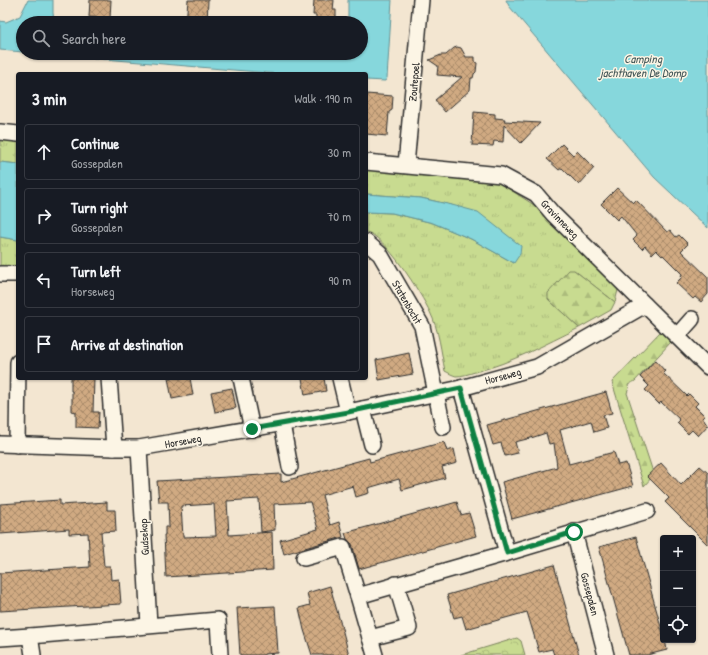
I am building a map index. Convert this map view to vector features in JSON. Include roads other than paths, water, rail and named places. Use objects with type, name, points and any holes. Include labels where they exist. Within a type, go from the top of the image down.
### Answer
[{"type":"street","name":"Zoutepoel","points":[[406,165],[422,0]]},
{"type":"street","points":[[0,132],[16,134]]},
{"type":"street","name":"Gravinneweg","points":[[368,162],[501,175],[536,194],[553,214],[708,367]]},
{"type":"street","name":"Statenbocht","points":[[368,244],[380,254],[422,326],[443,427]]},
{"type":"street","points":[[0,274],[16,274]]},
{"type":"street","name":"Horseweg","points":[[0,444],[139,448],[348,412],[461,388],[537,367],[645,305]]},
{"type":"street","points":[[677,336],[692,319]]},
{"type":"street","points":[[17,445],[18,380]]},
{"type":"street","points":[[109,380],[114,448]]},
{"type":"street","points":[[241,380],[252,429]]},
{"type":"street","points":[[340,380],[348,412]]},
{"type":"street","points":[[461,388],[507,553]]},
{"type":"street","points":[[363,409],[372,445]]},
{"type":"street","points":[[282,424],[290,467]]},
{"type":"street","name":"Gudsekop","points":[[139,448],[149,625]]},
{"type":"street","points":[[358,596],[647,511]]},
{"type":"street","name":"Gossepalen","points":[[574,532],[606,655]]},
{"type":"street","points":[[304,558],[342,547],[358,596],[374,655]]},
{"type":"street","points":[[370,638],[409,628],[396,584]]},
{"type":"street","points":[[0,638],[218,620],[220,655]]},
{"type":"street","points":[[30,636],[33,655]]},
{"type":"water","points":[[28,0],[53,0],[53,16],[20,16]]},
{"type":"water","points":[[348,0],[392,0],[387,78],[385,81],[368,80],[368,72],[257,72],[116,60],[368,60],[368,16],[348,16]]},
{"type":"water","name":"Camping jachthaven De Domp","points":[[506,0],[708,0],[708,228],[654,177],[509,6]]},
{"type":"water","points":[[16,18],[16,51],[0,50],[0,21],[6,22]]},
{"type":"water","points":[[0,162],[16,164],[16,240],[0,237]]},
{"type":"water","points":[[368,194],[421,198],[478,212],[521,246],[520,254],[514,263],[471,239],[433,223],[392,213],[368,212]]}]
